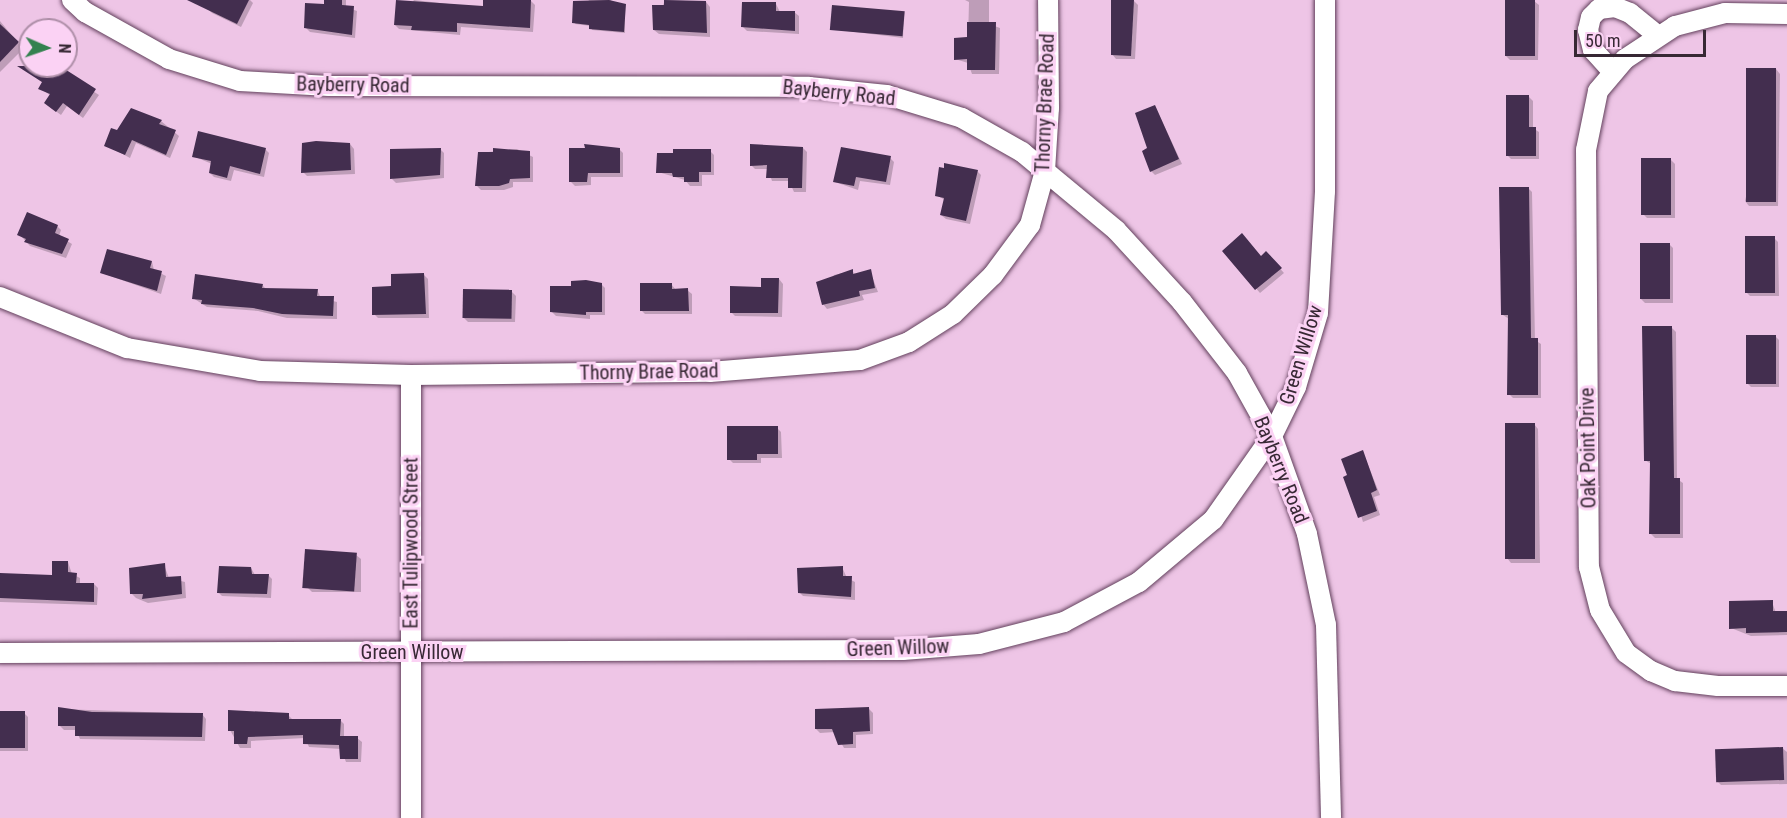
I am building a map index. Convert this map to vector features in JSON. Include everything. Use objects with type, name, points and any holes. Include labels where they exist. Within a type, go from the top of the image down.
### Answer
[{"type":"street","name":"Bayberry Road","points":[[72,0],[85,12],[169,58],[240,81],[329,86],[804,87],[885,94],[962,118],[1022,152],[1116,230],[1182,302],[1237,373],[1272,436],[1307,534],[1326,625],[1331,818]]},
{"type":"street","name":"Thorny Brae Road","points":[[0,297],[127,348],[260,371],[411,375],[710,372],[860,360],[909,342],[953,314],[993,274],[1030,225],[1044,171],[1049,108],[1048,0]]},
{"type":"street","name":"Green Willow","points":[[0,652],[903,650],[979,644],[1064,622],[1139,582],[1213,520],[1272,436],[1296,387],[1318,313],[1325,191],[1324,0]]},
{"type":"street","points":[[1613,72],[1593,50],[1588,30],[1591,17],[1599,9],[1615,7],[1629,12],[1658,36]]},
{"type":"street","name":"Oak Point Drive","points":[[1787,14],[1725,13],[1675,26],[1625,58],[1598,91],[1586,150],[1589,567],[1600,610],[1626,653],[1651,671],[1675,681],[1718,686],[1787,686]]},
{"type":"street","name":"East Tulipwood Street","points":[[411,375],[411,818]]},
{"type":"building","points":[[187,0],[249,0],[237,24]]},
{"type":"building","points":[[324,0],[342,0],[342,5],[354,6],[352,35],[304,28],[305,3],[324,4]]},
{"type":"building","points":[[396,0],[483,6],[483,0],[531,0],[530,28],[457,23],[457,32],[411,30],[412,26],[394,25]]},
{"type":"building","points":[[609,0],[626,4],[624,32],[589,29],[589,25],[572,23],[573,1]]},
{"type":"building","points":[[664,0],[706,1],[707,33],[653,30],[652,5],[664,5]]},
{"type":"building","points":[[1111,0],[1134,0],[1131,56],[1111,55]]},
{"type":"building","points":[[1505,0],[1535,0],[1535,56],[1505,56]]},
{"type":"building","points":[[742,2],[776,2],[776,11],[795,11],[795,31],[741,27]]},
{"type":"building","points":[[832,5],[905,11],[903,36],[830,30]]},
{"type":"building","points":[[967,22],[996,22],[995,70],[967,70],[967,59],[954,60],[954,38],[967,37]]},
{"type":"building","points":[[0,24],[18,43],[0,62]]},
{"type":"building","points":[[1746,68],[1776,68],[1776,202],[1746,202]]},
{"type":"building","points":[[36,78],[78,78],[96,89],[79,115],[63,103],[56,112],[44,103],[50,94],[38,89],[42,82]]},
{"type":"building","points":[[1506,95],[1529,95],[1529,127],[1536,127],[1536,156],[1506,156]]},
{"type":"building","points":[[1155,105],[1179,159],[1150,172],[1142,151],[1147,148],[1135,113]]},
{"type":"building","points":[[131,108],[162,120],[159,124],[176,130],[166,155],[132,140],[125,155],[104,146],[111,128],[117,130]]},
{"type":"building","points":[[198,131],[266,148],[260,174],[230,166],[227,178],[209,173],[211,161],[192,157]]},
{"type":"building","points":[[316,141],[350,143],[351,170],[301,173],[302,143]]},
{"type":"building","points":[[584,144],[620,148],[620,173],[588,173],[587,182],[569,182],[569,148],[585,148]]},
{"type":"building","points":[[750,144],[803,147],[802,188],[788,188],[788,178],[766,178],[767,165],[750,166]]},
{"type":"building","points":[[841,147],[891,156],[886,182],[856,177],[854,186],[833,182]]},
{"type":"building","points":[[441,148],[440,175],[390,179],[390,149]]},
{"type":"building","points":[[493,148],[530,151],[530,178],[510,179],[509,183],[499,186],[475,186],[478,152],[493,152]]},
{"type":"building","points":[[673,149],[711,149],[711,172],[699,172],[699,182],[684,182],[684,177],[673,177],[672,173],[656,173],[657,153],[673,153]]},
{"type":"building","points":[[1641,158],[1671,158],[1671,215],[1641,215]]},
{"type":"building","points":[[944,163],[978,170],[966,221],[940,215],[944,198],[935,196],[939,167],[944,168]]},
{"type":"building","points":[[1499,187],[1529,187],[1531,338],[1538,338],[1538,395],[1507,395],[1508,315],[1501,315]]},
{"type":"building","points":[[27,212],[58,225],[55,233],[69,239],[62,254],[24,242],[26,239],[17,235]]},
{"type":"building","points":[[1242,233],[1261,256],[1266,251],[1282,268],[1255,290],[1222,251]]},
{"type":"building","points":[[1745,236],[1775,236],[1775,293],[1745,293]]},
{"type":"building","points":[[1640,243],[1670,243],[1670,299],[1640,299]]},
{"type":"building","points":[[107,249],[152,261],[150,268],[162,271],[157,291],[100,273]]},
{"type":"building","points":[[853,269],[853,274],[871,269],[875,288],[859,291],[860,296],[822,305],[816,282]]},
{"type":"building","points":[[424,273],[426,314],[372,315],[372,287],[391,286],[391,274]]},
{"type":"building","points":[[195,274],[263,284],[262,288],[318,289],[317,296],[334,296],[333,316],[282,314],[253,308],[201,304],[202,300],[192,299]]},
{"type":"building","points":[[761,278],[779,278],[778,313],[730,313],[730,286],[761,287]]},
{"type":"building","points":[[586,280],[602,283],[602,312],[586,312],[586,315],[550,312],[550,286],[571,286],[571,281]]},
{"type":"building","points":[[640,283],[672,283],[672,289],[688,288],[689,311],[640,311]]},
{"type":"building","points":[[463,289],[512,290],[511,319],[462,318]]},
{"type":"building","points":[[1642,326],[1672,326],[1674,478],[1680,478],[1680,534],[1649,534],[1650,461],[1644,461]]},
{"type":"building","points":[[1746,335],[1776,335],[1776,384],[1746,384]]},
{"type":"building","points":[[1505,423],[1535,423],[1535,559],[1505,559]]},
{"type":"building","points":[[727,426],[778,426],[778,454],[757,454],[757,460],[727,460]]},
{"type":"building","points":[[1363,450],[1377,490],[1371,493],[1377,511],[1358,518],[1343,477],[1347,475],[1341,459]]},
{"type":"building","points":[[305,549],[357,553],[354,592],[302,588]]},
{"type":"building","points":[[52,561],[68,561],[68,572],[77,573],[76,583],[94,583],[94,602],[0,598],[0,573],[52,575]]},
{"type":"building","points":[[165,563],[166,577],[181,576],[182,594],[142,599],[143,594],[130,594],[129,568]]},
{"type":"building","points":[[219,566],[251,567],[252,574],[269,574],[267,594],[217,593]]},
{"type":"building","points":[[843,566],[843,576],[852,576],[851,597],[798,593],[797,568]]},
{"type":"building","points":[[1773,600],[1773,611],[1787,611],[1787,632],[1746,633],[1746,628],[1729,629],[1729,601]]},
{"type":"building","points":[[58,707],[92,712],[203,713],[202,737],[75,736],[75,726],[58,726]]},
{"type":"building","points":[[869,707],[870,731],[853,732],[853,744],[838,745],[832,729],[815,729],[815,709]]},
{"type":"building","points":[[228,710],[289,713],[289,719],[341,719],[340,736],[358,736],[358,759],[340,759],[339,745],[303,744],[303,735],[248,737],[247,744],[234,744],[234,731],[228,731]]},
{"type":"building","points":[[0,711],[25,711],[25,748],[0,748]]},
{"type":"building","points":[[1783,747],[1784,780],[1716,782],[1715,749]]}]
